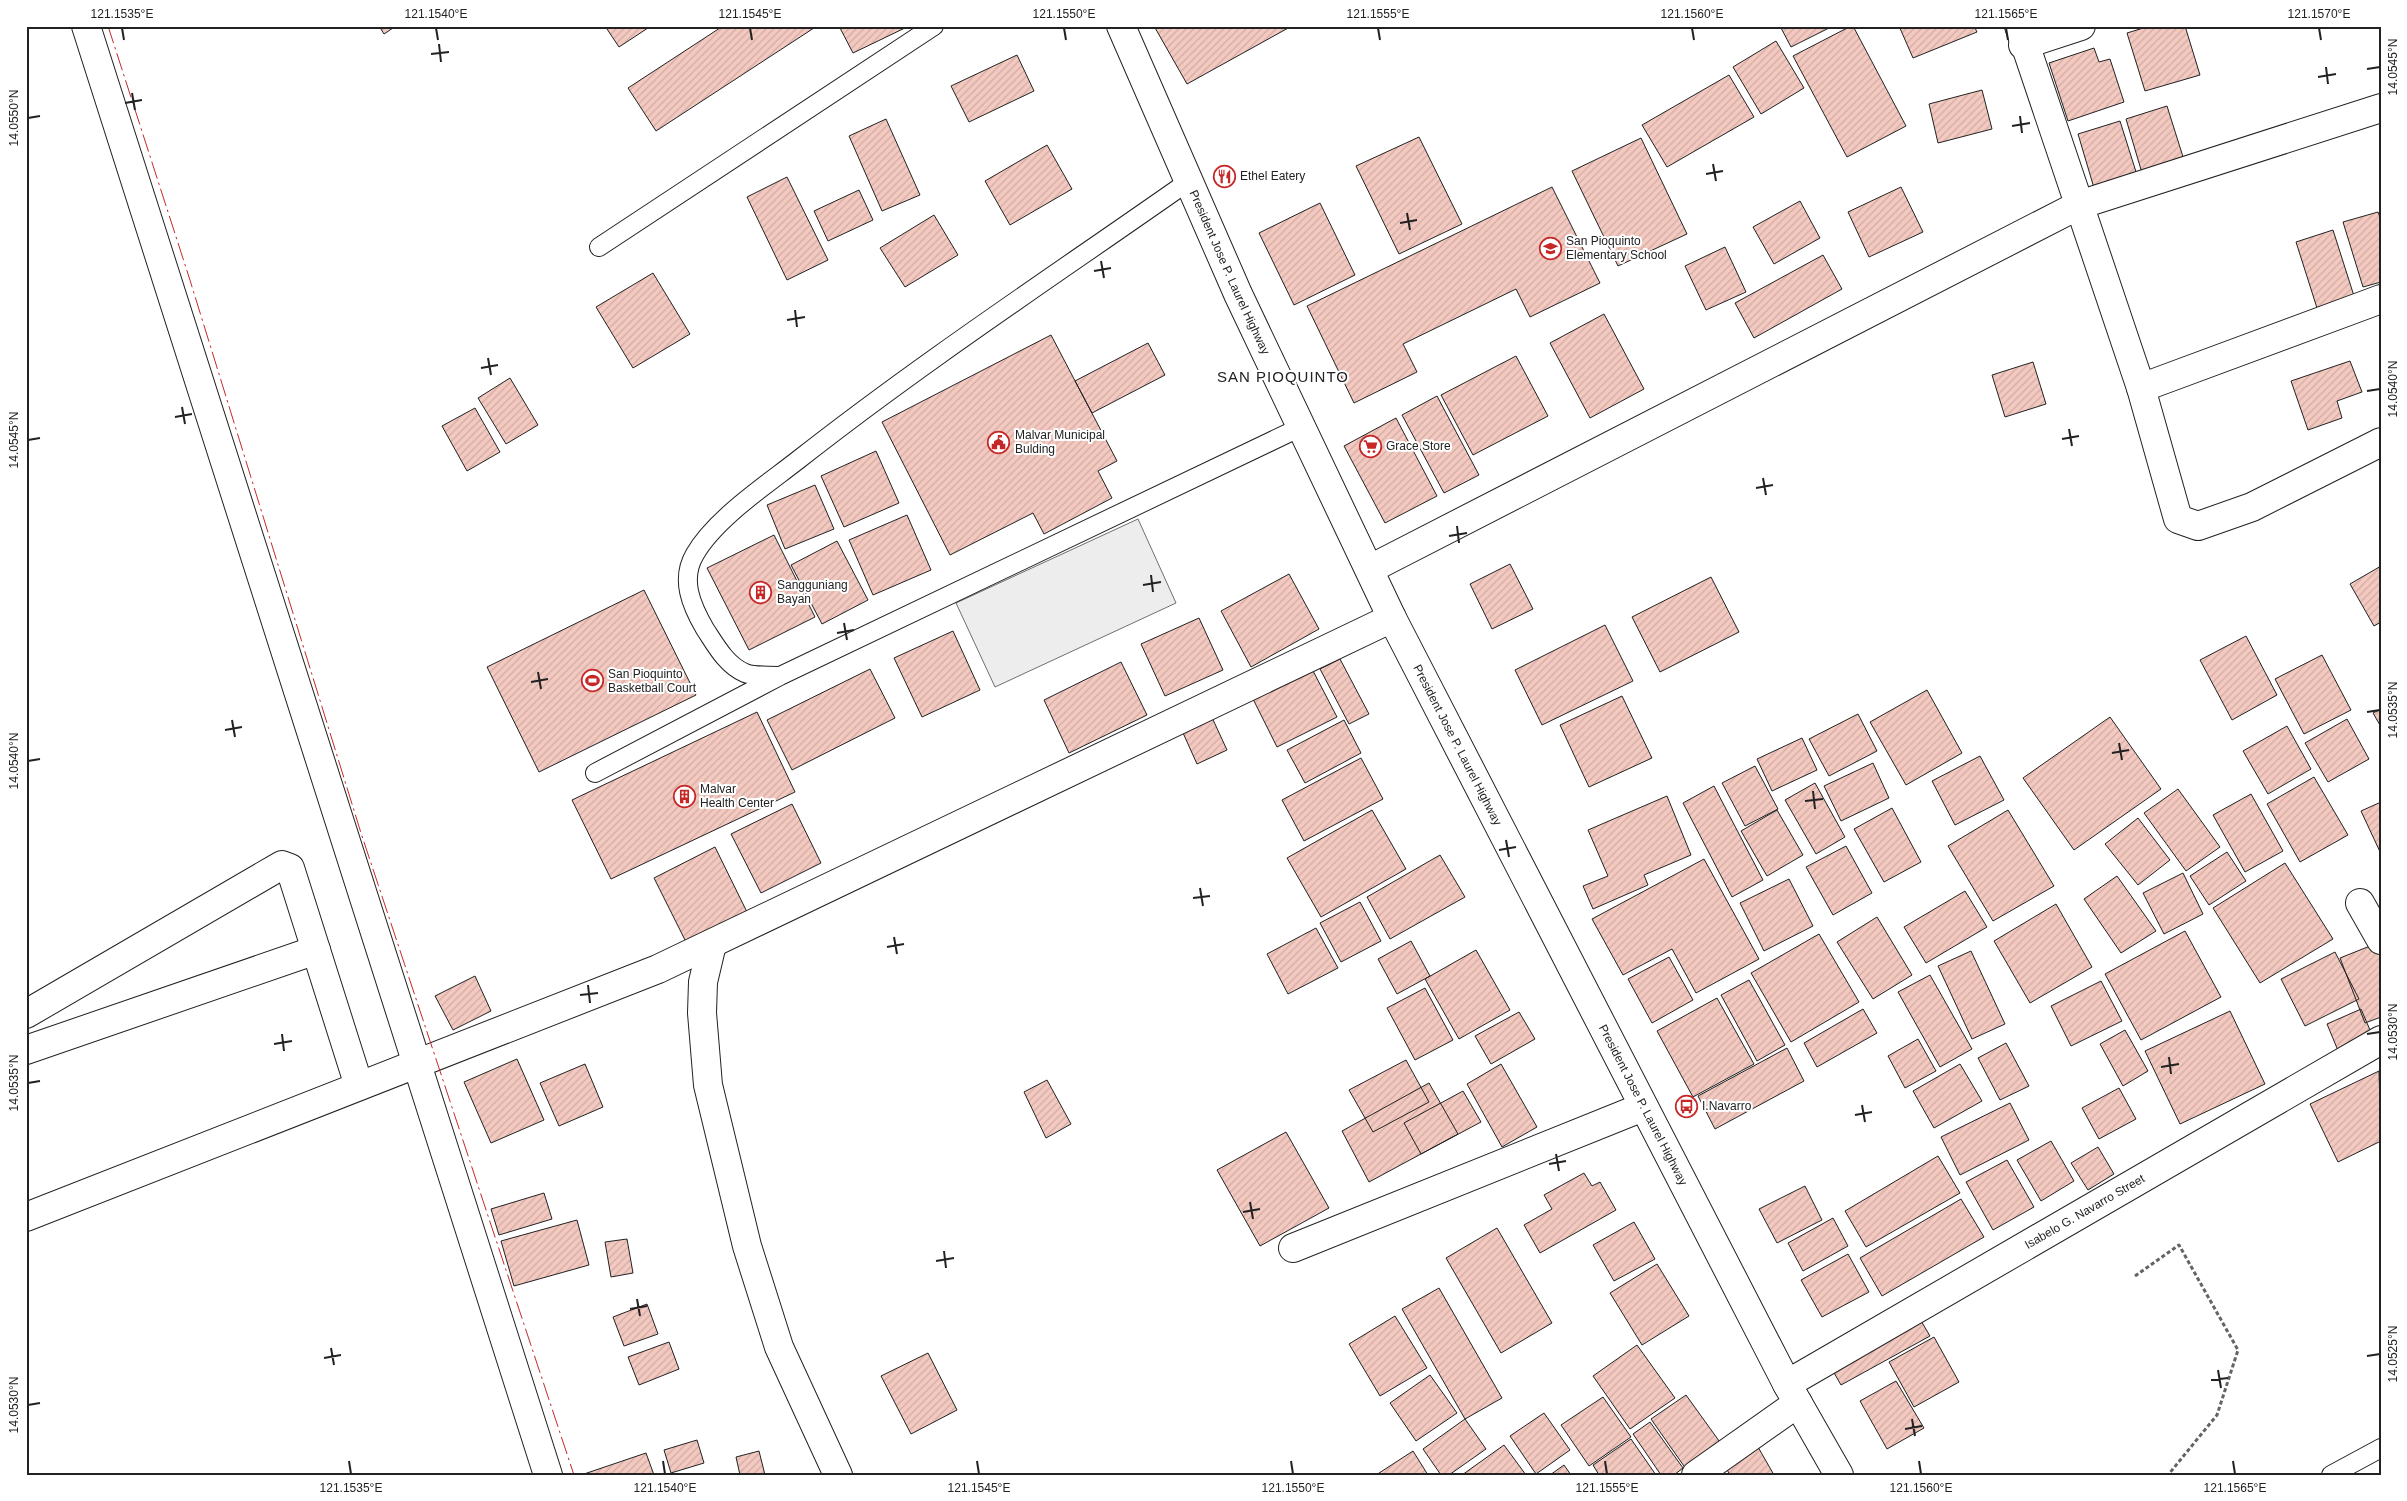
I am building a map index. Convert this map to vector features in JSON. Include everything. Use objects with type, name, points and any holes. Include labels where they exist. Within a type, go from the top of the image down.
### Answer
[{"type":"main road","points":[[86,26],[548,1475]]},
{"type":"main road","name":"President Jose P. Laurel Highway","points":[[1121,26],[1301,427],[1392,618],[1792,1394],[1839,1475]]},
{"type":"main road","points":[[2081,26],[2021,36],[2141,388],[2178,518],[2198,526],[2252,507],[2381,442]]},
{"type":"main road","points":[[1370,569],[2079,205],[2381,108]]},
{"type":"main road","points":[[2141,388],[2381,299]]},
{"type":"main road","points":[[26,1218],[658,969],[1392,618]]},
{"type":"main road","points":[[26,1014],[282,865],[290,868],[359,1086]]},
{"type":"main road","points":[[2360,903],[2381,940]]},
{"type":"main road","points":[[712,944],[703,982],[702,1013],[708,1085],[747,1246],[779,1346],[838,1475]]},
{"type":"main road","points":[[26,1050],[316,950]]},
{"type":"main road","name":"Isabelo G. Navarro Street","points":[[1696,1475],[1792,1394],[2381,1040]]},
{"type":"main road","points":[[1293,1248],[1644,1107]]},
{"type":"lane","points":[[599,247],[934,26]]},
{"type":"lane","points":[[780,676],[745,673],[726,659],[701,621],[688,593],[688,573],[694,555],[705,539],[738,508],[847,422],[1189,181]]},
{"type":"lane","points":[[595,773],[780,676],[1301,427]]},
{"type":"lane","points":[[2331,1475],[2381,1448]]},
{"type":"path","points":[[2135,1276],[2179,1244],[2238,1350],[2217,1415],[2168,1475]]},
{"type":"shaded area","points":[[1138,519],[1176,603],[995,687],[956,603]]},
{"type":"building","points":[[379,26],[396,26],[384,34]]},
{"type":"building","points":[[605,26],[651,26],[619,47]]},
{"type":"building","points":[[723,26],[817,26],[656,131],[628,88]]},
{"type":"building","points":[[839,26],[909,26],[853,53]]},
{"type":"building","points":[[1154,26],[1290,26],[1290,27],[1187,84]]},
{"type":"building","points":[[1780,26],[1833,26],[1791,47]]},
{"type":"building","points":[[1853,26],[1906,126],[1847,157],[1793,56]]},
{"type":"building","points":[[1899,26],[1974,26],[1977,32],[1913,58]]},
{"type":"building","points":[[2150,26],[2185,26],[2200,75],[2145,91],[2127,33]]},
{"type":"building","points":[[1776,41],[1804,88],[1761,114],[1733,67]]},
{"type":"building","points":[[2094,48],[2099,62],[2110,59],[2124,102],[2068,121],[2049,63]]},
{"type":"building","points":[[1017,55],[1034,91],[969,122],[951,86]]},
{"type":"building","points":[[1729,75],[1754,117],[1667,167],[1642,125]]},
{"type":"building","points":[[1982,90],[1992,129],[1938,143],[1929,104]]},
{"type":"building","points":[[2167,106],[2184,160],[2142,173],[2126,119]]},
{"type":"building","points":[[886,119],[920,195],[882,211],[849,136]]},
{"type":"building","points":[[2120,121],[2137,175],[2094,188],[2078,134]]},
{"type":"building","points":[[1419,137],[1462,224],[1399,254],[1356,166]]},
{"type":"building","points":[[1641,138],[1687,234],[1618,266],[1572,171]]},
{"type":"building","points":[[1047,145],[1072,189],[1010,225],[985,181]]},
{"type":"building","points":[[787,177],[828,260],[787,280],[747,197]]},
{"type":"building","points":[[1552,187],[1600,283],[1530,317],[1516,289],[1403,344],[1417,372],[1354,403],[1307,306]]},
{"type":"building","points":[[1901,187],[1923,232],[1869,257],[1848,212]]},
{"type":"building","points":[[859,190],[873,220],[828,241],[814,211]]},
{"type":"building","points":[[1800,201],[1820,238],[1774,264],[1753,227]]},
{"type":"building","points":[[1320,203],[1355,275],[1294,305],[1259,233]]},
{"type":"building","points":[[2378,212],[2381,220],[2381,282],[2363,287],[2343,222]]},
{"type":"building","points":[[934,215],[958,255],[905,287],[880,248]]},
{"type":"building","points":[[2333,230],[2354,296],[2317,308],[2296,242]]},
{"type":"building","points":[[1725,247],[1746,292],[1706,310],[1685,266]]},
{"type":"building","points":[[1823,255],[1842,289],[1754,338],[1735,303]]},
{"type":"building","points":[[653,273],[690,334],[633,368],[596,307]]},
{"type":"building","points":[[1604,314],[1644,389],[1590,418],[1550,343]]},
{"type":"building","name":"Malvar Municipal Bulding","points":[[1051,335],[1117,461],[1098,471],[1112,498],[1044,534],[1033,513],[950,555],[882,422]]},
{"type":"building","points":[[1148,343],[1165,375],[1092,413],[1075,381]]},
{"type":"building","points":[[1516,356],[1548,416],[1473,455],[1441,395]]},
{"type":"building","points":[[2350,361],[2362,392],[2337,401],[2342,418],[2308,430],[2291,381]]},
{"type":"building","points":[[2033,362],[2046,404],[2005,417],[1992,375]]},
{"type":"building","points":[[510,378],[538,425],[506,444],[478,398]]},
{"type":"building","points":[[1437,396],[1479,475],[1444,493],[1402,415]]},
{"type":"building","points":[[475,408],[500,452],[467,471],[442,426]]},
{"type":"building","points":[[1396,418],[1437,496],[1385,523],[1344,446]]},
{"type":"building","points":[[876,451],[899,503],[844,527],[821,476]]},
{"type":"building","points":[[815,485],[834,529],[785,549],[767,505]]},
{"type":"building","points":[[907,515],[931,570],[873,595],[849,540]]},
{"type":"building","name":"Sangguniang Bayan","points":[[774,535],[815,617],[749,650],[707,568]]},
{"type":"building","points":[[837,541],[868,600],[822,624],[791,565]]},
{"type":"building","points":[[1510,564],[1533,609],[1492,629],[1470,584]]},
{"type":"building","points":[[2381,566],[2381,622],[2374,626],[2350,584]]},
{"type":"building","points":[[1289,574],[1319,629],[1251,667],[1221,611]]},
{"type":"building","points":[[1711,577],[1739,632],[1660,672],[1632,617]]},
{"type":"building","name":"San Pioquinto Basketball Court","points":[[644,590],[696,695],[539,772],[487,667]]},
{"type":"building","points":[[1199,618],[1223,670],[1165,696],[1141,644]]},
{"type":"building","points":[[1605,625],[1633,681],[1542,725],[1515,670]]},
{"type":"building","points":[[953,631],[980,690],[922,717],[894,658]]},
{"type":"building","points":[[2246,636],[2277,695],[2232,720],[2200,660]]},
{"type":"building","points":[[2322,655],[2351,710],[2304,734],[2275,679]]},
{"type":"building","points":[[1340,659],[1369,714],[1349,724],[1320,669]]},
{"type":"building","points":[[1121,662],[1147,715],[1069,753],[1044,700]]},
{"type":"building","points":[[1311,667],[1337,717],[1277,747],[1252,697]]},
{"type":"building","points":[[870,669],[895,718],[792,770],[767,720]]},
{"type":"building","points":[[1927,690],[1962,753],[1906,785],[1870,722]]},
{"type":"building","points":[[1622,696],[1652,758],[1589,787],[1560,725]]},
{"type":"building","points":[[2381,709],[2381,727],[2373,713]]},
{"type":"building","points":[[1209,711],[1227,750],[1197,764],[1179,724]]},
{"type":"building","name":"Malvar Health Center","points":[[757,712],[795,792],[611,879],[572,800]]},
{"type":"building","points":[[1858,714],[1877,751],[1829,776],[1809,739]]},
{"type":"building","points":[[2110,717],[2161,789],[2074,850],[2023,778]]},
{"type":"building","points":[[2347,719],[2369,759],[2328,782],[2305,743]]},
{"type":"building","points":[[1344,720],[1361,753],[1305,783],[1287,750]]},
{"type":"building","points":[[2287,726],[2311,769],[2268,794],[2243,751]]},
{"type":"building","points":[[1802,738],[1817,770],[1772,791],[1757,759]]},
{"type":"building","points":[[1980,756],[2004,800],[1955,825],[1932,781]]},
{"type":"building","points":[[1361,758],[1383,799],[1304,841],[1282,800]]},
{"type":"building","points":[[1873,763],[1889,798],[1841,821],[1824,786]]},
{"type":"building","points":[[1755,766],[1778,809],[1745,826],[1722,783]]},
{"type":"building","points":[[2314,777],[2348,835],[2300,862],[2267,804]]},
{"type":"building","points":[[1815,783],[1845,837],[1816,854],[1785,800]]},
{"type":"building","points":[[1714,786],[1763,880],[1732,897],[1683,803]]},
{"type":"building","points":[[2178,789],[2220,847],[2186,871],[2144,813]]},
{"type":"building","points":[[2251,794],[2283,851],[2245,872],[2213,815]]},
{"type":"building","points":[[1667,796],[1691,855],[1644,875],[1648,885],[1593,909],[1583,886],[1608,876],[1588,830]]},
{"type":"building","points":[[2381,802],[2381,854],[2361,811]]},
{"type":"building","points":[[792,804],[821,863],[761,893],[731,834]]},
{"type":"building","points":[[1892,808],[1921,862],[1884,882],[1854,829]]},
{"type":"building","points":[[1372,810],[1406,869],[1321,917],[1287,858]]},
{"type":"building","points":[[1777,810],[1803,855],[1767,876],[1741,831]]},
{"type":"building","points":[[2008,810],[2054,886],[1993,921],[1948,846]]},
{"type":"building","points":[[2138,818],[2170,860],[2138,885],[2105,844]]},
{"type":"building","points":[[1846,846],[1872,893],[1833,915],[1806,867]]},
{"type":"building","points":[[715,847],[747,912],[686,942],[654,878]]},
{"type":"building","points":[[2227,852],[2246,881],[2209,905],[2190,876]]},
{"type":"building","points":[[1440,855],[1465,897],[1390,939],[1367,897]]},
{"type":"building","points":[[1704,859],[1759,959],[1696,993],[1672,949],[1623,975],[1592,919]]},
{"type":"building","points":[[2285,863],[2333,939],[2260,983],[2213,908]]},
{"type":"building","points":[[2183,873],[2203,914],[2164,934],[2143,893]]},
{"type":"building","points":[[2117,876],[2156,931],[2121,953],[2084,899]]},
{"type":"building","points":[[1789,879],[1813,926],[1764,951],[1740,903]]},
{"type":"building","points":[[1965,891],[1987,927],[1926,963],[1904,927]]},
{"type":"building","points":[[1360,902],[1381,941],[1341,962],[1320,923]]},
{"type":"building","points":[[2056,904],[2092,967],[2030,1003],[1994,941]]},
{"type":"building","points":[[1877,917],[1912,975],[1873,999],[1837,942]]},
{"type":"building","points":[[1316,928],[1338,968],[1288,994],[1267,954]]},
{"type":"building","points":[[2185,931],[2221,997],[2141,1040],[2105,974]]},
{"type":"building","points":[[1819,934],[1859,1002],[1791,1042],[1751,973]]},
{"type":"building","points":[[1411,941],[1430,976],[1397,994],[1378,959]]},
{"type":"building","points":[[2380,942],[2381,1017],[2365,1023],[2340,958]]},
{"type":"building","points":[[1476,950],[1510,1010],[1459,1039],[1425,979]]},
{"type":"building","points":[[1971,951],[2005,1024],[1972,1039],[1938,966]]},
{"type":"building","points":[[2335,952],[2359,999],[2305,1026],[2281,979]]},
{"type":"building","points":[[1669,957],[1693,1000],[1652,1023],[1628,979]]},
{"type":"building","points":[[1930,975],[1972,1049],[1940,1067],[1898,992]]},
{"type":"building","points":[[475,976],[491,1011],[453,1030],[435,996]]},
{"type":"building","points":[[1749,980],[1785,1045],[1757,1061],[1721,995]]},
{"type":"building","points":[[2101,981],[2122,1021],[2071,1046],[2051,1006]]},
{"type":"building","points":[[1425,988],[1453,1040],[1415,1060],[1387,1008]]},
{"type":"building","points":[[1717,998],[1754,1064],[1693,1097],[1657,1031]]},
{"type":"building","points":[[1863,1009],[1877,1033],[1817,1067],[1804,1043]]},
{"type":"building","points":[[2361,1009],[2373,1037],[2339,1053],[2327,1024]]},
{"type":"building","points":[[2230,1011],[2265,1084],[2180,1124],[2145,1051]]},
{"type":"building","points":[[1519,1012],[1535,1039],[1491,1064],[1475,1036]]},
{"type":"building","points":[[2125,1030],[2148,1071],[2123,1086],[2100,1044]]},
{"type":"building","points":[[1918,1039],[1936,1071],[1905,1088],[1888,1056]]},
{"type":"building","points":[[2006,1043],[2029,1086],[2000,1100],[1978,1058]]},
{"type":"building","points":[[1787,1048],[1804,1081],[1715,1129],[1698,1096]]},
{"type":"building","points":[[517,1059],[544,1120],[491,1143],[464,1082]]},
{"type":"building","points":[[1406,1060],[1429,1102],[1373,1132],[1349,1090]]},
{"type":"building","points":[[585,1064],[603,1107],[559,1126],[540,1083]]},
{"type":"building","points":[[1501,1064],[1537,1127],[1502,1147],[1467,1084]]},
{"type":"building","points":[[1960,1064],[1982,1101],[1934,1128],[1913,1091]]},
{"type":"building","points":[[2379,1071],[2381,1141],[2338,1162],[2310,1104]]},
{"type":"building","points":[[1047,1080],[1071,1124],[1046,1138],[1024,1092]]},
{"type":"building","points":[[1429,1083],[1458,1134],[1369,1182],[1342,1131]]},
{"type":"building","points":[[2119,1088],[2136,1119],[2099,1139],[2082,1108]]},
{"type":"building","points":[[1463,1091],[1481,1122],[1421,1154],[1404,1123]]},
{"type":"building","points":[[2010,1103],[2029,1140],[1960,1175],[1941,1137]]},
{"type":"building","points":[[1286,1132],[1329,1208],[1260,1246],[1217,1170]]},
{"type":"building","points":[[2051,1141],[2074,1181],[2041,1201],[2017,1160]]},
{"type":"building","points":[[2098,1147],[2114,1174],[2088,1190],[2071,1163]]},
{"type":"building","points":[[1938,1156],[1960,1193],[1866,1247],[1845,1211]]},
{"type":"building","points":[[2007,1160],[2034,1207],[1993,1230],[1966,1182]]},
{"type":"building","points":[[1584,1173],[1592,1186],[1600,1182],[1616,1210],[1540,1253],[1524,1225],[1552,1209],[1544,1195]]},
{"type":"building","points":[[1805,1186],[1822,1220],[1777,1243],[1759,1209]]},
{"type":"building","points":[[544,1193],[552,1219],[499,1235],[491,1209]]},
{"type":"building","points":[[1961,1199],[1984,1237],[1882,1296],[1860,1258]]},
{"type":"building","points":[[1833,1218],[1848,1246],[1803,1271],[1788,1243]]},
{"type":"building","points":[[577,1220],[589,1265],[514,1286],[501,1241]]},
{"type":"building","points":[[1634,1222],[1655,1259],[1614,1281],[1593,1245]]},
{"type":"building","points":[[1497,1228],[1552,1323],[1501,1353],[1446,1258]]},
{"type":"building","points":[[627,1239],[633,1273],[611,1277],[605,1242]]},
{"type":"building","points":[[1848,1254],[1869,1292],[1822,1317],[1801,1280]]},
{"type":"building","points":[[1657,1264],[1689,1316],[1642,1345],[1610,1293]]},
{"type":"building","points":[[1439,1288],[1502,1398],[1465,1419],[1402,1309]]},
{"type":"building","points":[[647,1304],[658,1334],[624,1346],[613,1317]]},
{"type":"building","points":[[1917,1314],[1930,1336],[1841,1385],[1829,1364]]},
{"type":"building","points":[[1395,1316],[1427,1368],[1380,1396],[1349,1344]]},
{"type":"building","points":[[1934,1337],[1959,1382],[1914,1407],[1889,1362]]},
{"type":"building","points":[[669,1342],[679,1369],[639,1385],[628,1357]]},
{"type":"building","points":[[1637,1345],[1675,1398],[1630,1429],[1593,1376]]},
{"type":"building","points":[[928,1353],[957,1410],[911,1434],[881,1376]]},
{"type":"building","points":[[1430,1375],[1457,1413],[1416,1441],[1390,1403]]},
{"type":"building","points":[[1896,1381],[1924,1428],[1887,1449],[1860,1401]]},
{"type":"building","points":[[1686,1395],[1722,1445],[1686,1469],[1651,1419]]},
{"type":"building","points":[[1603,1397],[1631,1437],[1589,1466],[1561,1425]]},
{"type":"building","points":[[1544,1413],[1570,1450],[1536,1474],[1510,1436]]},
{"type":"building","points":[[1465,1419],[1486,1449],[1449,1475],[1441,1475],[1423,1449]]},
{"type":"building","points":[[1650,1422],[1683,1468],[1674,1475],[1661,1475],[1633,1434]]},
{"type":"building","points":[[1631,1439],[1656,1475],[1599,1475],[1593,1465]]},
{"type":"building","points":[[697,1440],[704,1463],[671,1473],[664,1450]]},
{"type":"building","points":[[1504,1445],[1526,1475],[1462,1475]]},
{"type":"building","points":[[1758,1447],[1774,1475],[1730,1475],[1725,1466]]},
{"type":"building","points":[[759,1451],[765,1475],[740,1475],[736,1457]]},
{"type":"building","points":[[1413,1451],[1428,1475],[1376,1475]]},
{"type":"building","points":[[646,1453],[654,1475],[581,1475]]},
{"type":"building","points":[[1564,1465],[1571,1475],[1550,1475]]},
{"type":"power","points":[[108,26],[189,277],[361,833],[574,1475]]},
{"type":"place","name":"Ethel Eatery","points":[[1224,176]]},
{"type":"place","name":"San Pioquinto Elementary School","points":[[1550,248]]},
{"type":"place","name":"Malvar Municipal Bulding","points":[[999,442]]},
{"type":"place","name":"Grace Store","points":[[1370,446]]},
{"type":"place","name":"Sangguniang Bayan","points":[[761,592]]},
{"type":"place","name":"San Pioquinto Basketball Court","points":[[592,681]]},
{"type":"place","name":"Malvar Health Center","points":[[684,796]]},
{"type":"place","name":"I.Navarro","points":[[1686,1106]]},
{"type":"district","name":"SAN PIOQUINTO","points":[[1283,376]]}]
